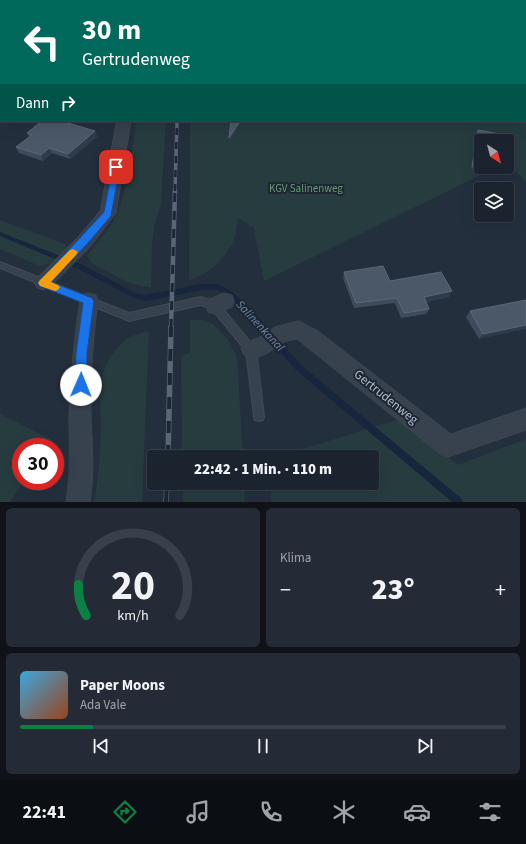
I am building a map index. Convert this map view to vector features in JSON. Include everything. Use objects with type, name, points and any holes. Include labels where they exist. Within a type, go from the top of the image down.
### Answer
[{"type":"street","points":[[43,283],[84,241],[108,213],[124,122]]},
{"type":"street","points":[[78,502],[82,485],[80,417],[82,353],[89,301]]},
{"type":"street","name":"Gertrudenweg","points":[[266,342],[300,330],[311,337],[448,446],[526,419]]},
{"type":"lane","points":[[0,265],[129,317],[200,302],[220,304],[266,342],[259,416]]},
{"type":"green space","points":[[136,122],[166,122],[161,203],[155,223],[152,245],[151,287],[127,282],[93,264],[87,256],[110,226],[116,215],[125,189]]},
{"type":"green space","name":"KGV Salinenweg","points":[[190,122],[526,122],[526,182],[514,169],[514,134],[474,134],[474,174],[483,174],[264,281],[254,228],[238,218],[236,232],[231,247],[216,265],[196,278],[189,280]]},
{"type":"green space","points":[[0,220],[65,244],[66,249],[55,262],[40,266],[0,249]]},
{"type":"green space","points":[[190,320],[201,320],[213,324],[228,340],[237,357],[243,450],[182,450],[181,356],[190,353]]},
{"type":"green space","points":[[149,331],[142,502],[94,502],[100,457],[100,389],[102,375],[108,361],[122,343],[132,336]]},
{"type":"green space","points":[[0,414],[48,438],[12,438],[12,490],[18,490],[10,502],[0,502]]},
{"type":"green space","points":[[403,418],[458,465],[526,439],[526,502],[271,502],[270,490],[379,490],[379,450],[300,450]]},
{"type":"green space","points":[[182,490],[244,490],[245,502],[183,502]]},
{"type":"building","points":[[41,122],[64,122],[95,131],[68,154],[49,148],[41,155],[16,147],[32,135],[27,133]]},
{"type":"building","points":[[231,122],[239,122],[229,138]]},
{"type":"building","points":[[478,130],[500,134],[477,134]]},
{"type":"building","points":[[474,155],[474,166],[472,167]]},
{"type":"building","points":[[383,266],[390,281],[441,272],[452,291],[424,297],[429,309],[404,313],[397,298],[356,303],[344,272]]},
{"type":"building","points":[[526,300],[526,325],[483,334],[470,311]]},
{"type":"waterway","name":"Salinenkanal","points":[[0,234],[81,267],[134,295],[146,298],[201,287],[216,287],[224,290],[240,302],[299,368],[459,502]]},
{"type":"railway","points":[[175,191],[177,122]]},
{"type":"railway","points":[[171,328],[175,190]]},
{"type":"railway","points":[[168,450],[171,327]]},
{"type":"railway","points":[[166,502],[167,490]]},
{"type":"slow traffic","points":[[55,287],[43,283],[73,252]]},
{"type":"route","points":[[81,385],[82,353],[89,301],[43,283],[84,241],[108,213],[116,167]]}]
